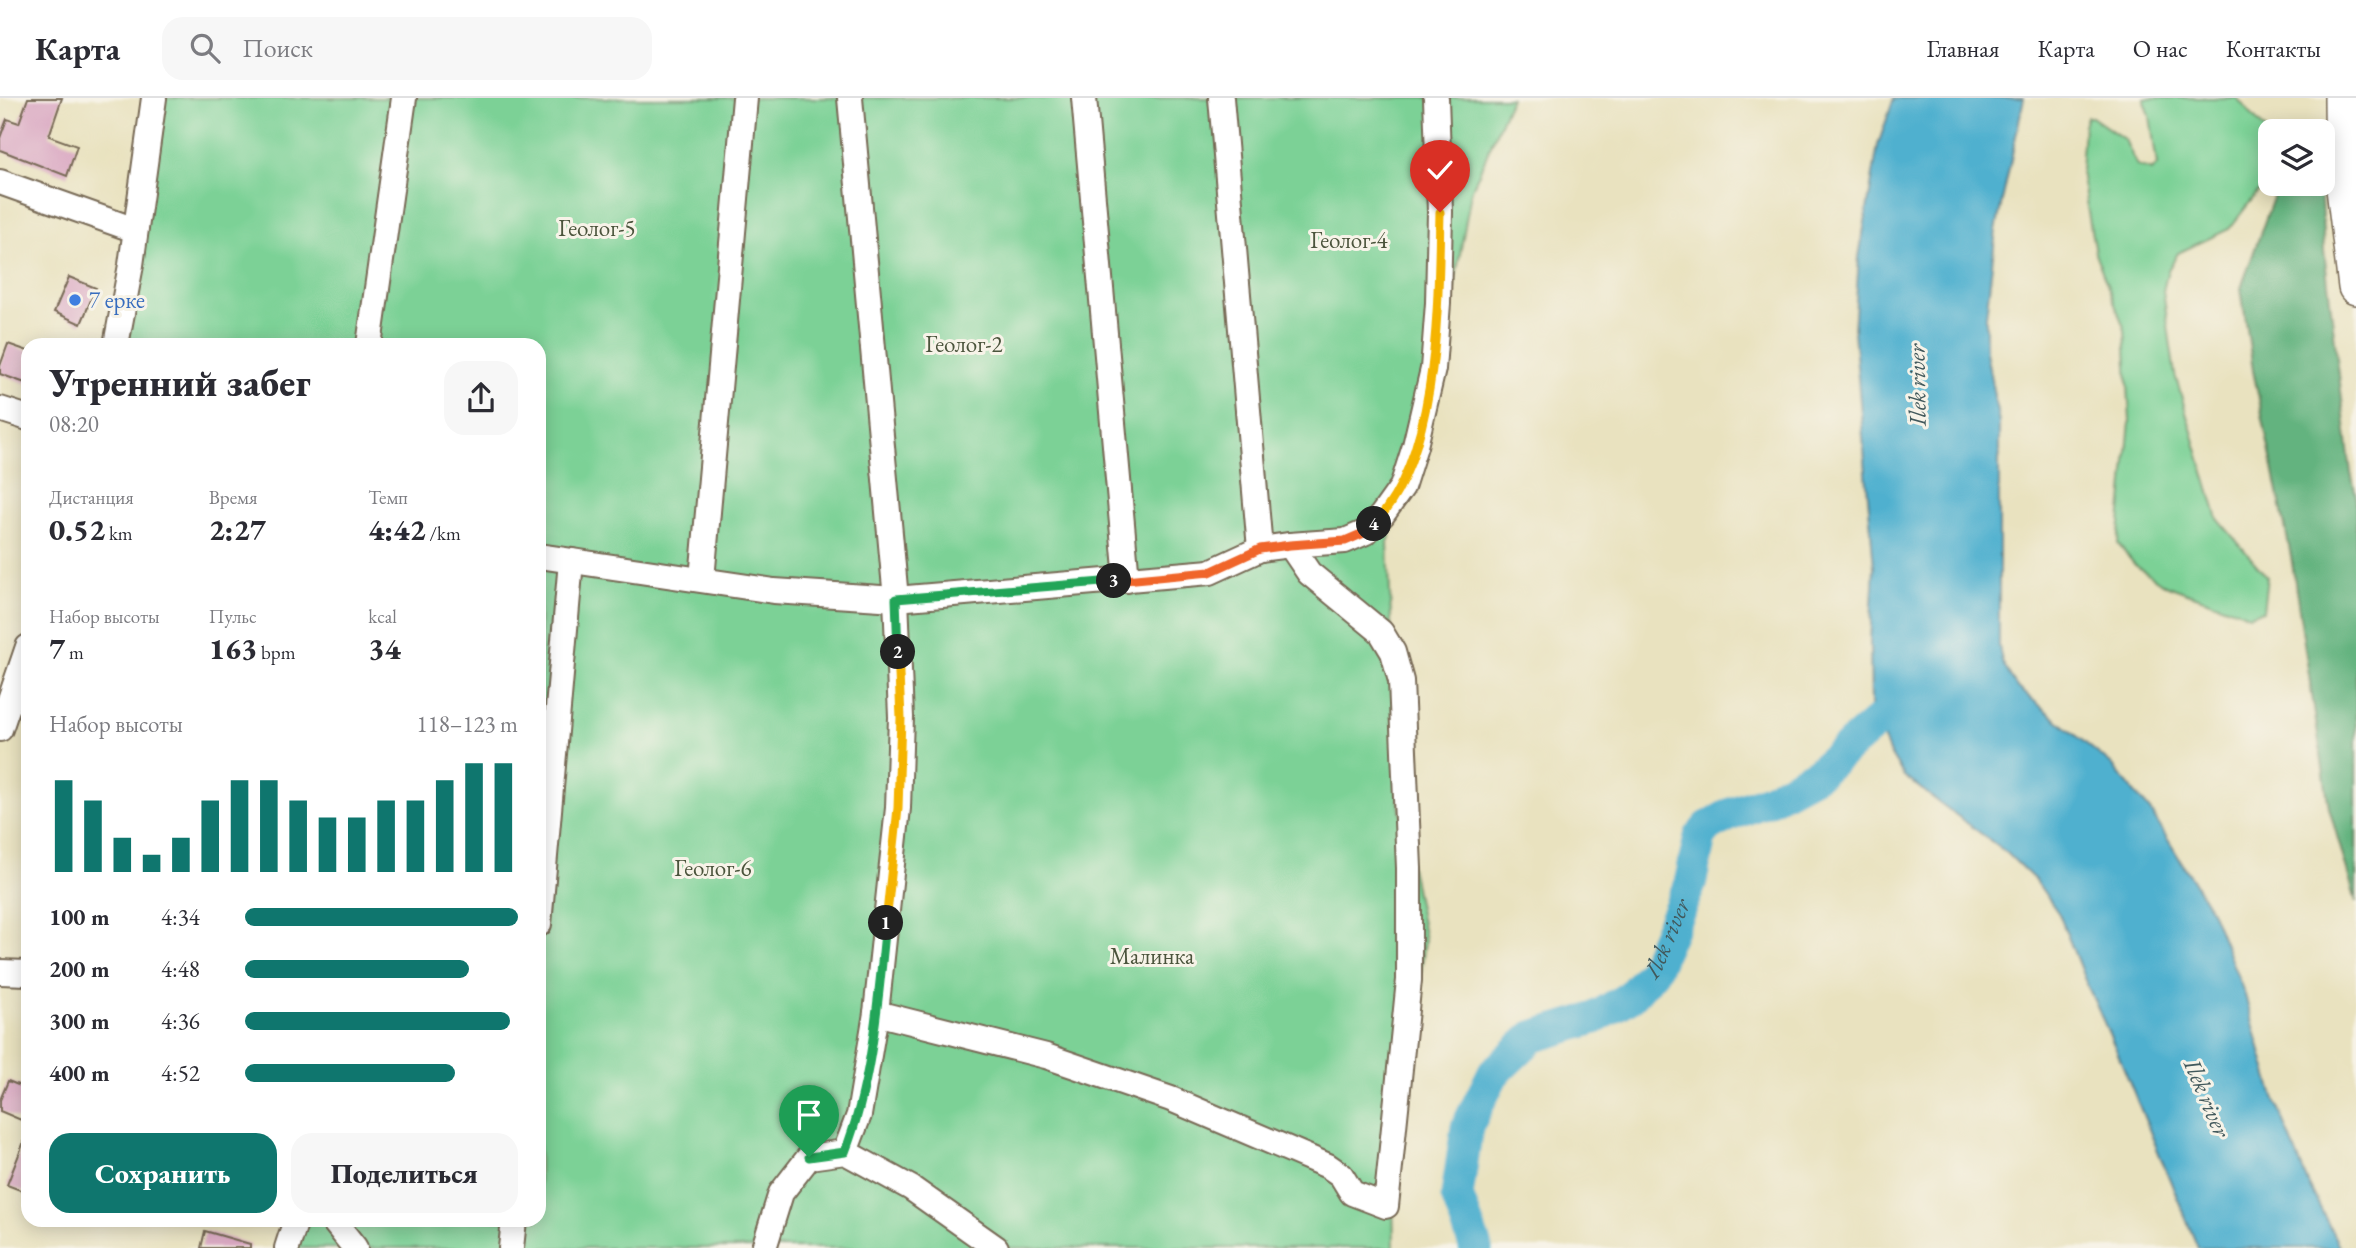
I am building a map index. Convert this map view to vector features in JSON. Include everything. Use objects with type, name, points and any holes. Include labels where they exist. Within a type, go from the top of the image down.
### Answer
[{"type":"highway","points":[[2342,98],[2343,180],[2356,287]]},
{"type":"street","points":[[117,338],[131,265],[154,98]]},
{"type":"street","points":[[370,338],[404,98]]},
{"type":"street","points":[[702,579],[745,98]]},
{"type":"street","points":[[845,1152],[859,1115],[876,1013],[898,808],[901,718],[896,599],[850,98]]},
{"type":"street","points":[[1084,98],[1127,580]]},
{"type":"street","points":[[1221,98],[1260,549]]},
{"type":"street","points":[[546,557],[786,593],[896,599],[1210,572],[1260,549],[1345,541],[1366,532],[1382,515],[1402,486],[1416,446],[1433,369],[1440,212],[1436,98]]},
{"type":"street","points":[[0,182],[135,230]]},
{"type":"street","points":[[0,408],[21,416]]},
{"type":"street","points":[[876,1013],[1046,1056],[1171,1099],[1328,1166],[1341,1175],[1352,1194],[1386,1206],[1409,979],[1409,868],[1401,681],[1393,652],[1381,632],[1309,573],[1290,545]]},
{"type":"street","points":[[546,845],[571,561]]},
{"type":"street","points":[[0,729],[21,668]]},
{"type":"street","points":[[0,972],[21,973]]},
{"type":"street","points":[[764,1248],[781,1193],[793,1175],[809,1157],[845,1152],[911,1188],[996,1248]]},
{"type":"street","points":[[287,1248],[294,1227]]},
{"type":"street","points":[[338,1227],[355,1248]]},
{"type":"street","points":[[511,1248],[513,1227]]},
{"type":"green space","points":[[152,98],[1511,98],[1471,192],[1437,383],[1388,543],[1398,798],[1425,940],[1393,1193],[1394,1248],[280,1248],[287,1227],[546,1227],[546,338],[118,338]]},
{"type":"green space","points":[[2144,98],[2237,98],[2258,122],[2258,192],[2229,229],[2178,253],[2168,270],[2163,291],[2175,375],[2218,519],[2267,577],[2263,611],[2249,615],[2165,585],[2135,565],[2118,544],[2130,421],[2125,330],[2095,253],[2081,172],[2084,125],[2087,117],[2092,117],[2125,140],[2137,166],[2152,171],[2157,165],[2150,116]]},
{"type":"green space","points":[[2274,196],[2321,196],[2324,251],[2356,495],[2356,902],[2329,808],[2291,556],[2253,370],[2241,288]]},
{"type":"water","points":[[1894,98],[2024,98],[1996,230],[1986,316],[1986,352],[1999,423],[1999,646],[2002,662],[2016,686],[2112,765],[2151,812],[2211,910],[2245,995],[2273,1094],[2308,1183],[2340,1248],[2198,1248],[2059,914],[2036,881],[2007,853],[1904,776],[1889,752],[1871,705],[1870,641],[1874,567],[1854,331],[1859,257],[1878,145]]},
{"type":"building","points":[[28,98],[62,98],[49,136],[77,146],[67,176],[0,150],[0,138],[7,119],[19,123]]},
{"type":"building","name":"7 ерке","points":[[69,277],[96,288],[81,324],[54,312]]},
{"type":"building","points":[[8,344],[21,349],[21,382],[0,374]]},
{"type":"building","points":[[8,1081],[21,1086],[21,1120],[0,1111],[0,1100]]},
{"type":"building","points":[[21,1149],[21,1190],[7,1185]]},
{"type":"building","points":[[205,1231],[250,1244],[250,1248],[201,1248]]},
{"type":"waterway","name":"Ilek river","points":[[1476,1248],[1457,1196],[1467,1127],[1493,1074],[1532,1037],[1595,1018],[1631,996],[1653,971],[1690,884],[1700,837],[1708,827],[1729,815],[1768,800],[1818,773],[1877,722],[1913,698]]},
{"type":"place","name":"7 ерке","points":[[75,300]]},
{"type":"route","points":[[809,1157],[845,1152],[859,1115],[876,1013],[898,808],[901,718],[896,599],[1210,572],[1260,549],[1345,541],[1366,532],[1382,515],[1402,486],[1416,446],[1433,369],[1440,212]]},
{"type":"park label","name":"Геолог-5","points":[[597,228]]},
{"type":"park label","name":"Геолог-4","points":[[1349,240]]},
{"type":"park label","name":"Геолог-2","points":[[964,344]]},
{"type":"park label","name":"Геолог-6","points":[[713,868]]},
{"type":"park label","name":"Малинка","points":[[1152,956]]}]
